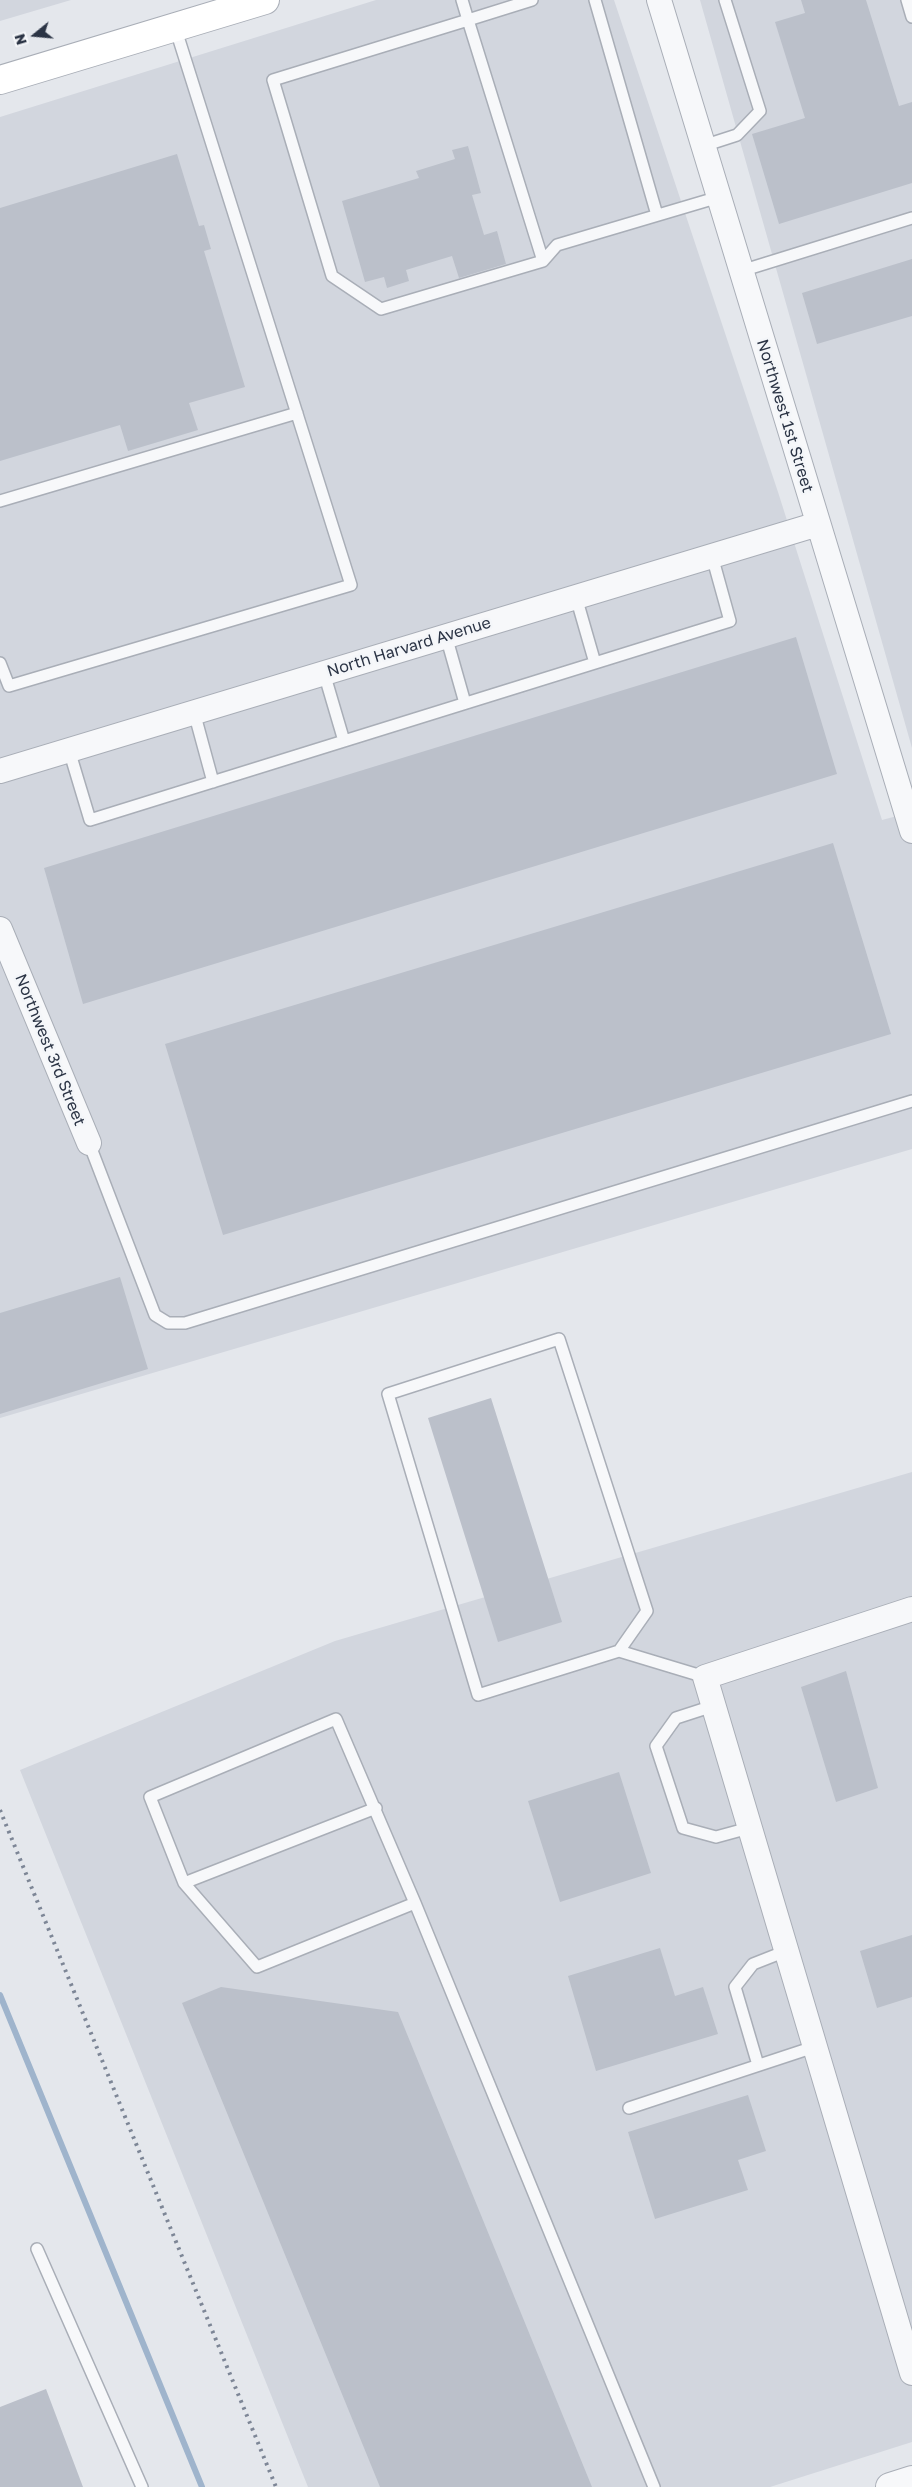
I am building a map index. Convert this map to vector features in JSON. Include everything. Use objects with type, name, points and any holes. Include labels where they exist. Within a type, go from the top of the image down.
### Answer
[{"type":"main road","points":[[0,80],[264,0]]},
{"type":"street","name":"Northwest 1st Street","points":[[659,0],[912,831]]},
{"type":"street","name":"North Harvard Avenue","points":[[0,770],[818,524]]},
{"type":"street","name":"Northwest 3rd Street","points":[[0,929],[89,1143]]},
{"type":"street","points":[[912,1609],[705,1677],[912,2373]]},
{"type":"street","points":[[890,2487],[912,2480]]},
{"type":"lane","points":[[462,0],[543,261]]},
{"type":"lane","points":[[532,0],[272,80],[332,276],[381,309],[543,261],[557,246],[719,197]]},
{"type":"lane","points":[[595,0],[657,216]]},
{"type":"lane","points":[[703,146],[737,135],[760,111],[726,0]]},
{"type":"lane","points":[[907,0],[912,17]]},
{"type":"lane","points":[[0,663],[9,686],[351,585],[175,27]]},
{"type":"lane","points":[[741,271],[912,218]]},
{"type":"lane","points":[[0,501],[297,413]]},
{"type":"lane","points":[[69,750],[90,820],[730,621],[712,556]]},
{"type":"lane","points":[[576,597],[595,663]]},
{"type":"lane","points":[[446,636],[465,703]]},
{"type":"lane","points":[[324,673],[344,741]]},
{"type":"lane","points":[[194,712],[213,782]]},
{"type":"lane","points":[[89,1143],[155,1315],[168,1323],[185,1323],[912,1101]]},
{"type":"lane","points":[[619,1651],[647,1611],[559,1339],[388,1394],[478,1694],[619,1651],[705,1677]]},
{"type":"lane","points":[[713,1706],[676,1718],[656,1746],[683,1828],[716,1837],[749,1828]]},
{"type":"lane","points":[[415,1903],[257,1967],[184,1883],[150,1797],[336,1719],[376,1808],[415,1903],[654,2487]]},
{"type":"lane","points":[[184,1883],[376,1808]]},
{"type":"lane","points":[[758,2065],[735,1987],[753,1964],[786,1952]]},
{"type":"lane","points":[[629,2108],[814,2047]]},
{"type":"lane","points":[[37,2249],[142,2487]]},
{"type":"shaded area","points":[[0,0],[71,0],[0,21]]},
{"type":"shaded area","points":[[376,0],[614,0],[778,492],[882,820],[912,812],[912,1149],[0,1418],[0,117]]},
{"type":"shaded area","points":[[700,0],[912,0],[912,748]]},
{"type":"shaded area","points":[[912,1472],[912,2442],[770,2487],[308,2487],[20,1770],[335,1641]]},
{"type":"building","points":[[801,0],[866,0],[899,106],[912,102],[912,183],[779,224],[752,134],[805,118],[775,22],[805,13]]},
{"type":"building","points":[[468,146],[481,193],[472,195],[484,235],[497,231],[506,264],[459,278],[452,256],[406,270],[409,281],[387,288],[384,277],[365,282],[342,201],[419,178],[416,171],[455,159],[452,150]]},
{"type":"building","points":[[177,154],[199,226],[204,225],[211,249],[204,251],[245,387],[189,403],[198,430],[128,451],[120,425],[0,461],[0,208]]},
{"type":"building","points":[[912,259],[912,316],[817,344],[802,293]]},
{"type":"building","points":[[796,637],[837,774],[83,1004],[44,868]]},
{"type":"building","points":[[833,843],[891,1034],[223,1235],[165,1044]]},
{"type":"building","points":[[120,1277],[148,1369],[0,1414],[0,1313]]},
{"type":"building","points":[[491,1398],[562,1622],[498,1642],[428,1418]]},
{"type":"building","points":[[846,1671],[878,1788],[836,1802],[801,1687]]},
{"type":"building","points":[[619,1772],[651,1873],[560,1902],[528,1801]]},
{"type":"building","points":[[912,1935],[912,1997],[877,2008],[860,1951]]},
{"type":"building","points":[[660,1948],[675,1996],[703,1987],[718,2034],[596,2071],[568,1976]]},
{"type":"building","points":[[221,1987],[398,2012],[592,2487],[380,2487],[182,2003]]},
{"type":"building","points":[[748,2095],[766,2151],[738,2160],[748,2190],[655,2219],[628,2132]]},
{"type":"building","points":[[46,2389],[83,2487],[0,2487],[0,2407]]},
{"type":"waterway","points":[[0,1995],[202,2487]]},
{"type":"railway","points":[[0,1810],[276,2487]]}]
